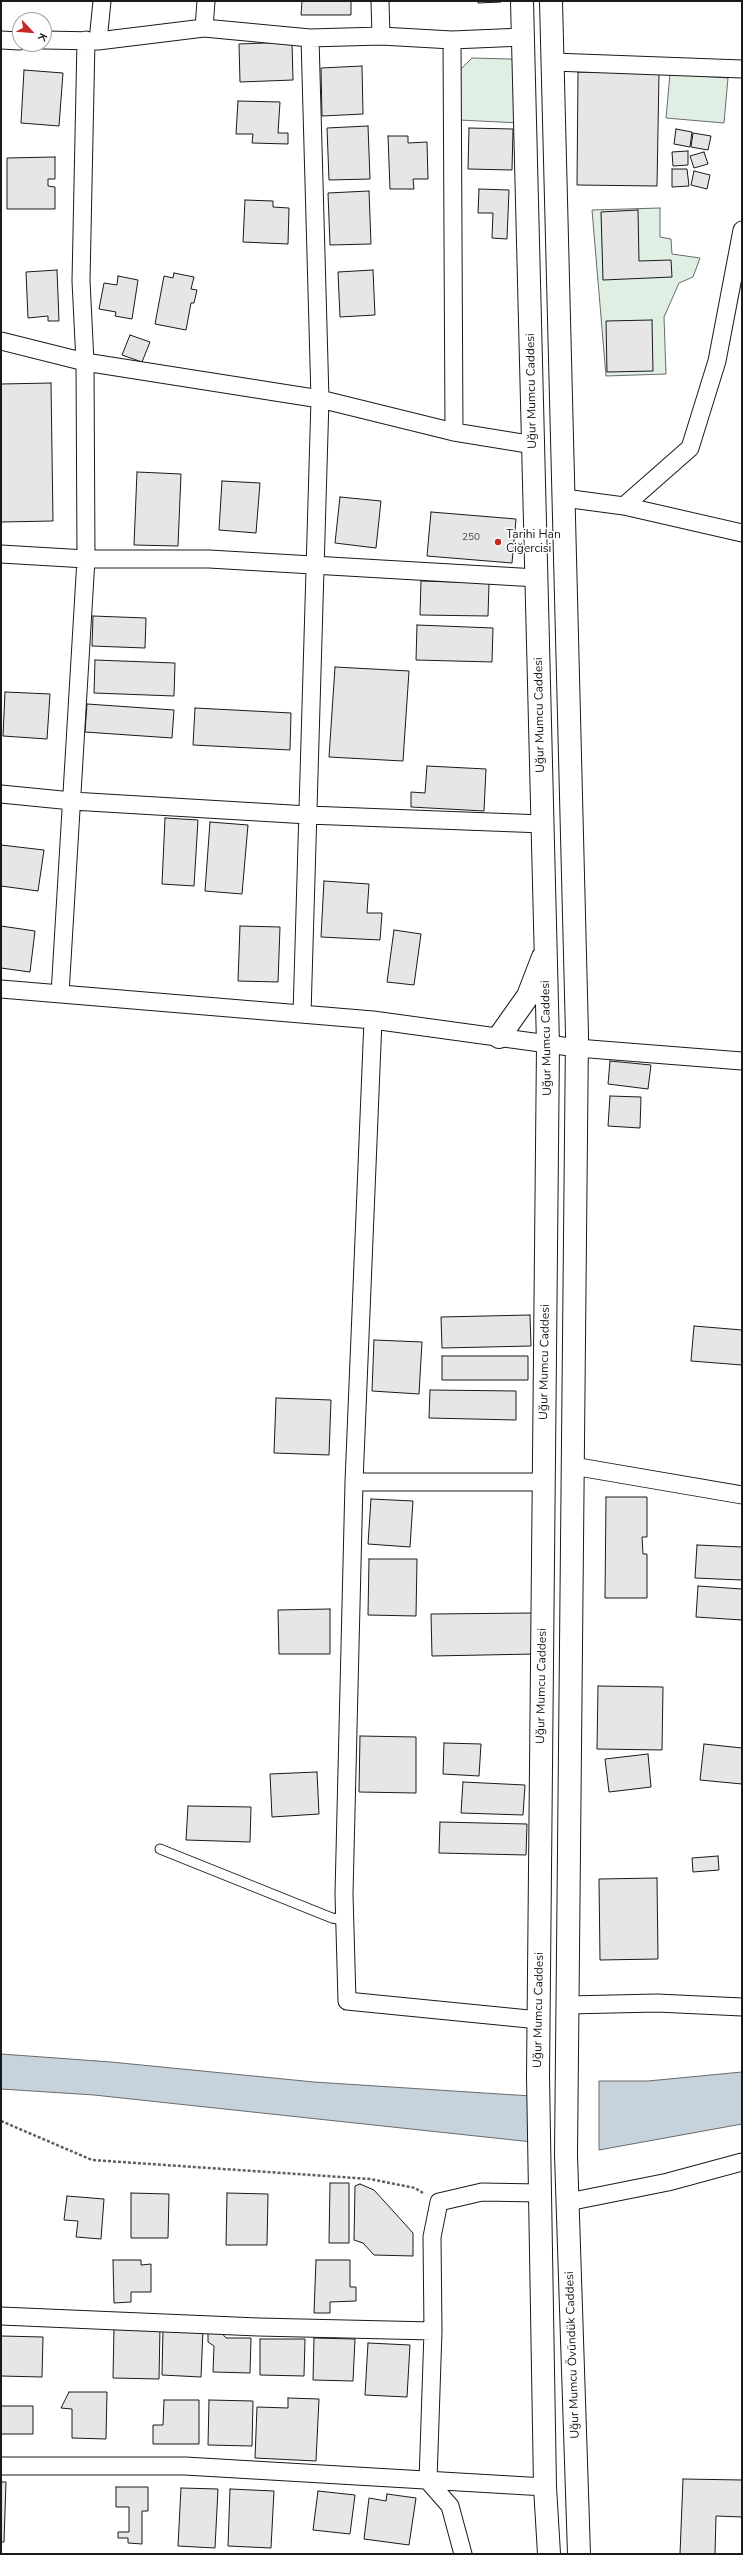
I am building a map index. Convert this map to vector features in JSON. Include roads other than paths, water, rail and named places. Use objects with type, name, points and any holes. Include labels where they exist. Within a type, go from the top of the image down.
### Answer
[{"type":"street","points":[[60,994],[86,559],[86,362],[81,281],[92,40],[102,1]]},
{"type":"street","points":[[204,28],[206,1]]},
{"type":"street","points":[[380,1],[381,36]]},
{"type":"street","name":"Uğur Mumcu Caddesi","points":[[522,1],[548,1044],[538,2076],[539,2194]]},
{"type":"street","points":[[552,1],[577,1048],[568,2005],[657,2003],[742,2007]]},
{"type":"street","points":[[52,40],[92,40],[204,28],[310,38],[381,36],[452,40],[523,37]]},
{"type":"street","points":[[302,1014],[320,399],[310,38]]},
{"type":"street","points":[[1,40],[12,41]]},
{"type":"street","points":[[452,40],[454,432]]},
{"type":"street","points":[[553,62],[742,69]]},
{"type":"street","points":[[624,506],[690,448],[716,361],[742,230]]},
{"type":"street","points":[[1,341],[86,362],[320,399],[454,432],[534,445],[563,447]]},
{"type":"street","points":[[535,499],[564,498],[624,506],[742,533]]},
{"type":"street","points":[[1,554],[86,559],[209,559],[537,578]]},
{"type":"street","points":[[1,794],[72,801],[308,815],[543,824]]},
{"type":"street","points":[[499,1037],[528,996],[546,948]]},
{"type":"street","points":[[1,989],[372,1020],[577,1048],[742,1061]]},
{"type":"street","points":[[372,1020],[354,1482],[344,1920],[347,2001],[539,2020]]},
{"type":"street","points":[[573,1466],[742,1495]]},
{"type":"street","points":[[354,1482],[544,1482]]},
{"type":"street","name":"Uğur Mumcu Övündük Caddesi","points":[[568,2005],[566,2156],[579,2554]]},
{"type":"street","points":[[568,2202],[668,2182],[742,2162]]},
{"type":"street","points":[[463,2554],[450,2506],[428,2481],[433,2330],[432,2237],[439,2202],[482,2192],[539,2194],[544,2487],[549,2554]]},
{"type":"street","points":[[1,2316],[258,2327],[433,2330]]},
{"type":"street","points":[[1,2466],[185,2466],[544,2487]]},
{"type":"lane","points":[[160,1849],[332,1918],[344,1920]]},
{"type":"place","name":"Tarihi Han Ciğercisi","points":[[498,542]]}]
